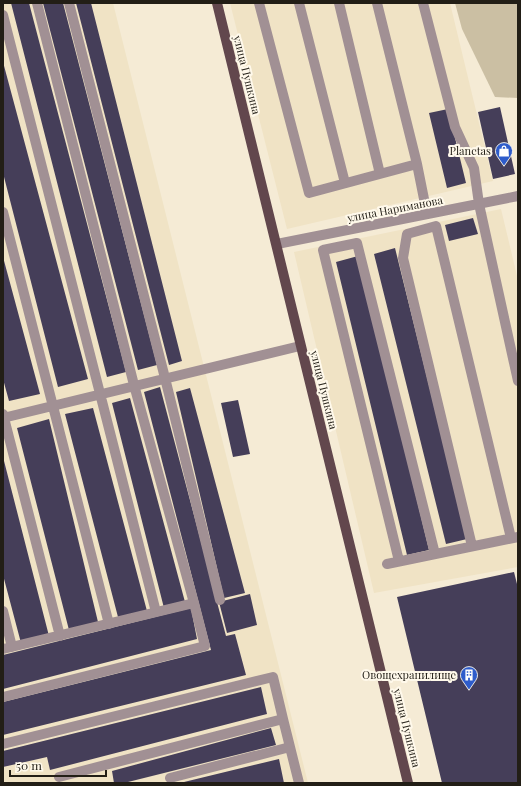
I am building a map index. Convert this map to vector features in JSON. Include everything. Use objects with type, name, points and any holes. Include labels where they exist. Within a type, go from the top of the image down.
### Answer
[{"type":"main road","name":"улица Пушкина","points":[[217,3],[408,783]]},
{"type":"street","points":[[3,697],[204,646],[194,603],[134,385],[37,3]]},
{"type":"street","points":[[69,3],[220,600]]},
{"type":"street","points":[[259,3],[309,193],[417,164]]},
{"type":"street","points":[[299,3],[345,183]]},
{"type":"street","points":[[339,3],[380,174]]},
{"type":"street","points":[[377,3],[417,164],[427,214]]},
{"type":"street","points":[[423,3],[455,127],[474,168],[478,204],[518,382]]},
{"type":"street","points":[[3,15],[156,612]]},
{"type":"street","name":"улица Нариманова","points":[[277,244],[518,196]]},
{"type":"street","points":[[3,212],[54,405],[109,624]]},
{"type":"street","points":[[404,219],[406,234],[402,258],[472,546]]},
{"type":"street","points":[[387,564],[514,537],[436,226],[406,234]]},
{"type":"street","points":[[399,561],[322,250],[357,242],[435,554]]},
{"type":"street","points":[[60,636],[3,416],[300,346]]},
{"type":"street","points":[[3,611],[8,648],[194,603]]},
{"type":"street","points":[[3,744],[273,676],[299,783]]},
{"type":"street","points":[[59,777],[283,719]]},
{"type":"street","points":[[170,778],[290,747]]},
{"type":"shaded area","points":[[3,3],[113,3],[308,783],[3,783]]},
{"type":"shaded area","points":[[230,3],[450,3],[493,181],[287,229]]},
{"type":"shaded area","points":[[455,3],[518,3],[518,98],[495,97],[462,29]]},
{"type":"shaded area","points":[[501,209],[518,280],[518,567],[374,593],[294,252]]},
{"type":"building","points":[[11,3],[29,3],[126,372],[107,377]]},
{"type":"building","points":[[43,3],[63,3],[157,365],[138,370]]},
{"type":"building","points":[[76,3],[91,3],[182,361],[169,365]]},
{"type":"building","points":[[3,62],[88,379],[58,387],[3,173]]},
{"type":"building","points":[[500,107],[515,174],[493,179],[478,112]]},
{"type":"building","points":[[448,109],[466,183],[447,188],[429,113]]},
{"type":"building","points":[[473,218],[478,234],[449,241],[445,225]]},
{"type":"building","points":[[395,248],[467,539],[446,544],[374,254]]},
{"type":"building","points":[[358,256],[429,550],[407,555],[336,262]]},
{"type":"building","points":[[3,257],[40,394],[9,401],[3,379]]},
{"type":"building","points":[[160,387],[226,636],[235,634],[246,675],[3,735],[3,702],[211,650],[144,392]]},
{"type":"building","points":[[190,388],[245,593],[224,598],[176,392]]},
{"type":"building","points":[[130,398],[185,602],[164,608],[112,403]]},
{"type":"building","points":[[238,400],[250,454],[233,457],[221,403]]},
{"type":"building","points":[[93,408],[147,611],[118,617],[65,414]]},
{"type":"building","points":[[49,419],[98,622],[69,630],[17,428]]},
{"type":"building","points":[[3,457],[49,636],[21,643],[3,575]]},
{"type":"building","name":"Овощехранилище","points":[[514,572],[518,588],[518,783],[442,783],[397,597]]},
{"type":"building","points":[[250,594],[257,625],[227,633],[219,602]]},
{"type":"building","points":[[191,608],[197,639],[3,689],[3,655]]},
{"type":"building","points":[[261,687],[267,714],[50,770],[47,757],[3,767],[3,751]]},
{"type":"building","points":[[271,728],[276,745],[124,783],[114,783],[112,771]]},
{"type":"building","points":[[279,759],[284,783],[184,783],[184,782]]},
{"type":"place","name":"Planetas","points":[[504,166]]},
{"type":"place","name":"Овощехранилище","points":[[469,690]]}]
